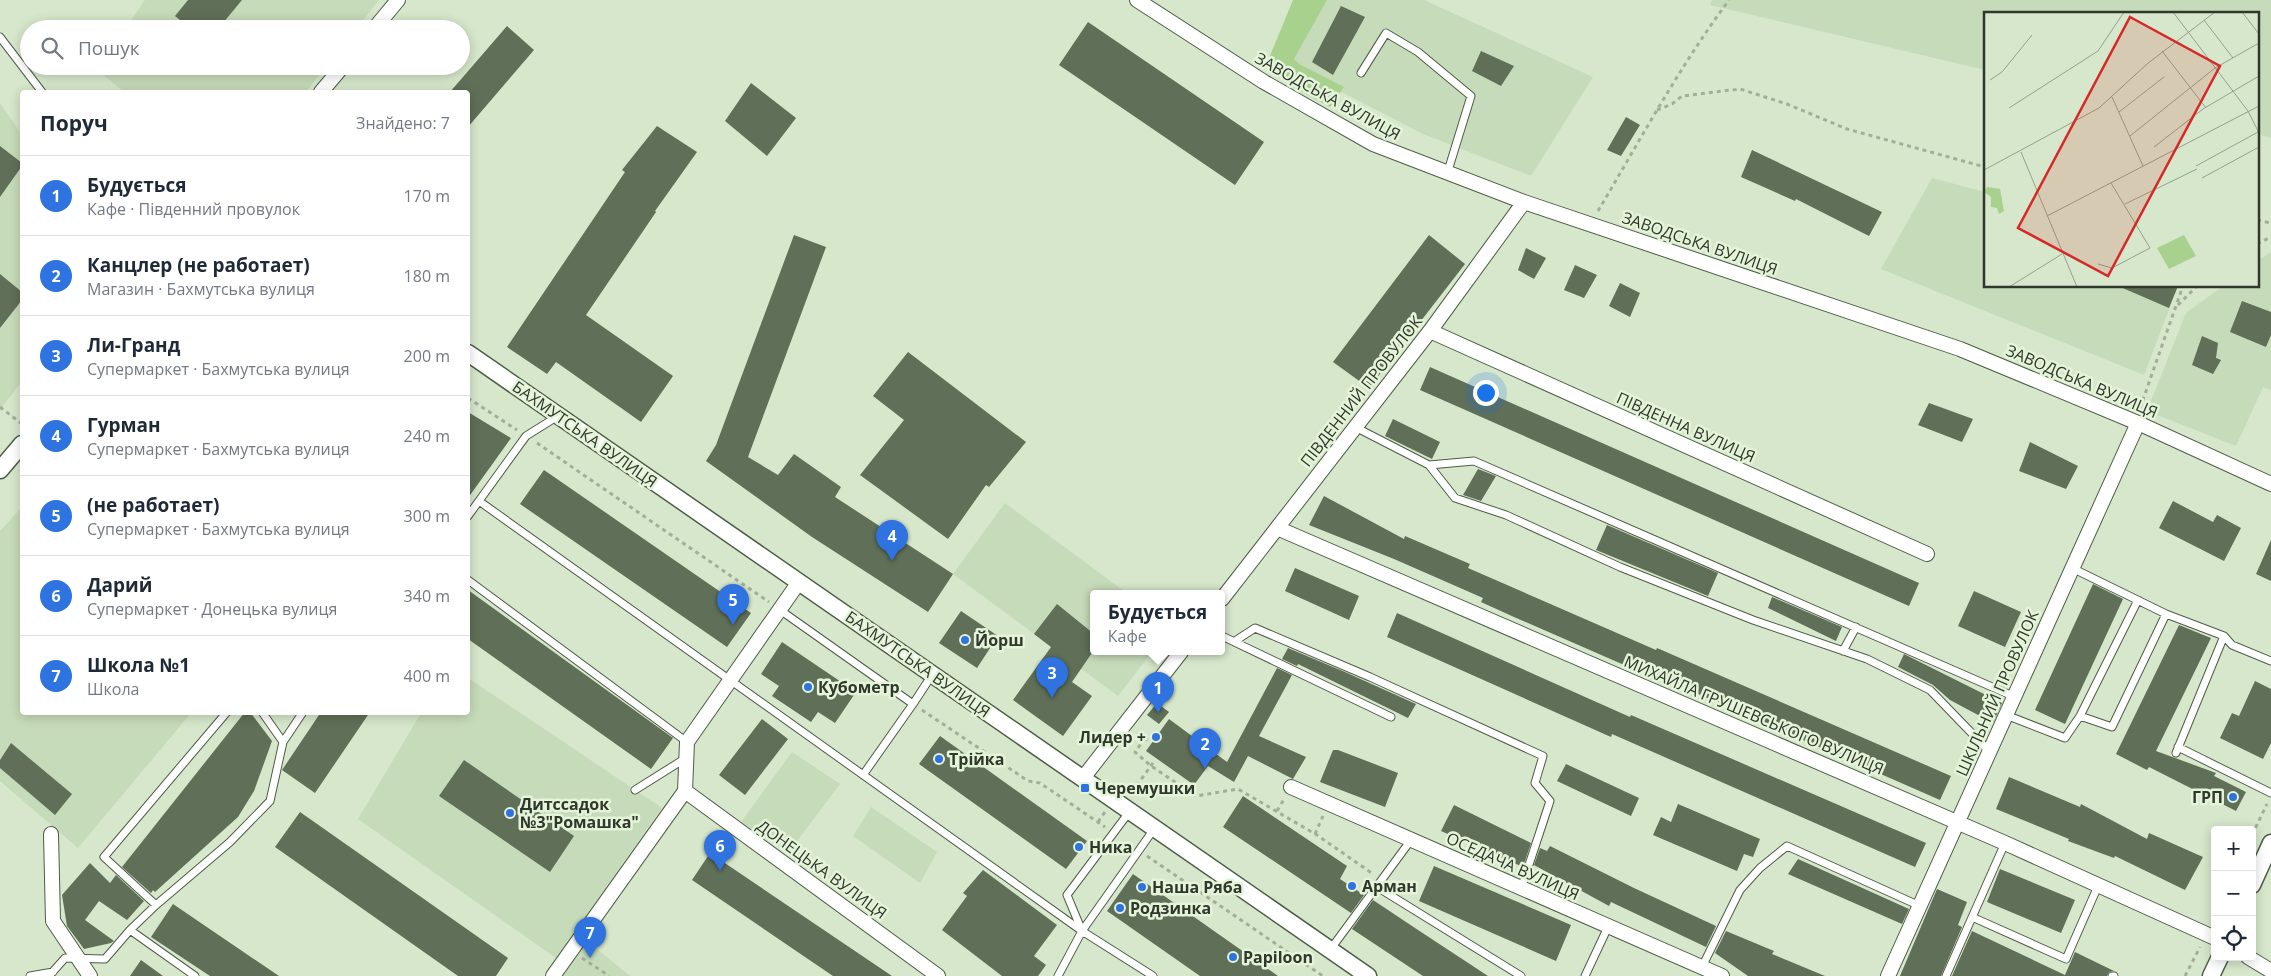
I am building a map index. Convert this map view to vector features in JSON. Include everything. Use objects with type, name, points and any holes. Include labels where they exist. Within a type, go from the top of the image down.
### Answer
[{"type":"street","points":[[381,20],[398,0]]},
{"type":"street","name":"ЗАВОДСЬКА ВУЛИЦЯ","points":[[1137,0],[1264,82],[1373,144],[1524,202],[1960,349],[2136,422],[2271,484]]},
{"type":"street","points":[[323,90],[335,75]]},
{"type":"street","name":"ПІВДЕННИЙ ПРОВУЛОК","points":[[1225,595],[1430,331],[1524,202]]},
{"type":"street","name":"ПІВДЕННА ВУЛИЦЯ","points":[[1430,331],[1927,554]]},
{"type":"street","name":"БАХМУТСЬКА ВУЛИЦЯ","points":[[470,354],[1368,976]]},
{"type":"street","name":"ШКІЛЬНИЙ ПРОВУЛОК","points":[[1888,976],[2015,697],[2136,422]]},
{"type":"street","points":[[0,470],[20,446]]},
{"type":"street","name":"МИХАЙЛА ГРУШЕВСЬКОГО ВУЛИЦЯ","points":[[1277,528],[2005,843],[2211,936]]},
{"type":"street","points":[[553,976],[685,791],[687,742],[799,582]]},
{"type":"street","points":[[1082,778],[1179,655]]},
{"type":"street","name":"ОСЕДАЧА ВУЛИЦЯ","points":[[1291,787],[1722,976]]},
{"type":"street","name":"ДОНЕЦЬКА ВУЛИЦЯ","points":[[685,791],[938,976]]},
{"type":"street","points":[[51,834],[53,921],[90,976]]},
{"type":"street","points":[[2256,876],[2271,843]]},
{"type":"street","points":[[2211,976],[2218,961]]},
{"type":"street","points":[[2255,961],[2271,971]]},
{"type":"lane","points":[[1361,73],[1386,33],[1418,52],[1472,96],[1447,174]]},
{"type":"lane","points":[[0,37],[20,63]]},
{"type":"lane","points":[[29,75],[40,90]]},
{"type":"lane","points":[[470,513],[526,436],[559,415]]},
{"type":"lane","points":[[1355,427],[1429,465],[1455,498],[1506,515],[1620,567],[1753,620],[1867,659],[1930,690],[1990,752]]},
{"type":"lane","points":[[1429,465],[1474,461],[2015,697]]},
{"type":"lane","points":[[478,501],[1082,931],[1153,976]]},
{"type":"lane","points":[[2072,568],[2166,614],[2224,636],[2232,644],[2271,660]]},
{"type":"lane","points":[[470,581],[687,742]]},
{"type":"lane","points":[[2006,715],[2065,738],[2080,716],[2138,600]]},
{"type":"lane","points":[[780,610],[913,704]]},
{"type":"lane","points":[[2080,716],[2112,727],[2166,614]]},
{"type":"lane","points":[[1843,651],[1856,627]]},
{"type":"lane","points":[[1235,641],[1255,628],[1370,677],[1543,756],[1536,783],[1550,801],[1521,889]]},
{"type":"lane","points":[[2224,636],[2177,750],[2271,793]]},
{"type":"lane","points":[[1225,637],[1391,717]]},
{"type":"lane","points":[[863,775],[932,674]]},
{"type":"lane","points":[[156,905],[104,858],[224,715]]},
{"type":"lane","points":[[264,715],[283,742]]},
{"type":"lane","points":[[30,976],[51,974],[65,958],[105,959],[130,930],[156,905],[230,842],[270,801],[283,742],[301,715]]},
{"type":"lane","points":[[635,790],[687,758]]},
{"type":"lane","points":[[1082,931],[1067,895],[1130,811]]},
{"type":"lane","points":[[1058,976],[1082,931],[1154,828]]},
{"type":"lane","points":[[1330,950],[1411,840]]},
{"type":"lane","points":[[1946,976],[2005,843]]},
{"type":"lane","points":[[1702,967],[1740,890],[1760,868],[1787,846],[1920,906]]},
{"type":"lane","points":[[1972,917],[2066,959],[2098,886]]},
{"type":"lane","points":[[1377,887],[1512,974],[1521,976]]},
{"type":"lane","points":[[1585,976],[1608,927]]},
{"type":"lane","points":[[130,930],[194,976]]},
{"type":"path","points":[[1590,225],[1680,70],[1729,0]]},
{"type":"path","points":[[1657,110],[1672,104],[1682,96],[1740,90],[1786,104],[1846,129],[1984,167]]},
{"type":"path","points":[[2258,220],[2271,223]]},
{"type":"path","points":[[2258,244],[2271,237]]},
{"type":"path","points":[[2136,422],[2183,288]]},
{"type":"path","points":[[2176,306],[2195,288]]},
{"type":"path","points":[[470,399],[780,610]]},
{"type":"path","points":[[0,408],[20,423]]},
{"type":"path","points":[[1145,738],[1135,752],[1151,766],[1196,796],[1238,789],[1317,835],[1382,880]]},
{"type":"path","points":[[2256,826],[2267,803]]},
{"type":"path","points":[[571,951],[609,976]]},
{"type":"shaded area","points":[[145,0],[379,0],[363,20],[131,20]]},
{"type":"shaded area","points":[[1305,0],[1424,0],[1593,77],[1531,176],[1423,134],[1280,60]]},
{"type":"shaded area","points":[[1712,0],[2271,0],[2271,138],[2258,134],[2258,12],[1984,12],[1984,70],[1710,5]]},
{"type":"shaded area","points":[[103,75],[319,75],[308,90],[122,90]]},
{"type":"shaded area","points":[[0,103],[20,132],[20,384],[0,410]]},
{"type":"shaded area","points":[[1932,178],[1984,192],[1984,288],[2177,288],[2144,375],[1881,269]]},
{"type":"shaded area","points":[[2271,252],[2271,390],[2263,387],[2236,446],[2147,411],[2186,313],[2220,288],[2258,288],[2258,260]]},
{"type":"shaded area","points":[[1005,503],[1123,590],[1090,590],[1090,655],[1150,655],[1118,696],[953,574]]},
{"type":"shaded area","points":[[20,509],[20,715],[189,715],[78,848],[0,781],[0,531]]},
{"type":"shaded area","name":"Дитссадок №3\"Ромашка\"","points":[[470,679],[662,808],[556,958],[358,819],[420,715],[470,715]]},
{"type":"shaded area","points":[[792,752],[840,784],[788,853],[741,822]]},
{"type":"shaded area","points":[[871,807],[937,852],[920,883],[853,836]]},
{"type":"shaded area","points":[[586,940],[630,976],[559,976]]},
{"type":"green space","points":[[1293,0],[1327,0],[1294,59],[1299,64],[1344,87],[1330,107],[1297,89],[1267,63]]},
{"type":"building","points":[[188,0],[242,0],[225,20],[180,20],[175,16]]},
{"type":"building","points":[[1341,6],[1365,17],[1333,75],[1312,62]]},
{"type":"building","points":[[1088,22],[1264,142],[1235,185],[1059,65]]},
{"type":"building","points":[[507,26],[534,50],[470,125],[470,90],[452,90],[465,75],[470,75],[470,69]]},
{"type":"building","points":[[1481,51],[1514,66],[1501,86],[1472,71]]},
{"type":"building","points":[[751,83],[796,118],[767,156],[725,121]]},
{"type":"building","points":[[1626,117],[1640,125],[1621,156],[1607,150]]},
{"type":"building","points":[[657,126],[697,152],[655,211],[586,315],[673,376],[641,422],[556,362],[547,374],[507,347],[625,172],[622,170]]},
{"type":"building","points":[[0,146],[20,161],[20,169],[0,197]]},
{"type":"building","points":[[1752,150],[1882,212],[1869,236],[1796,199],[1795,201],[1741,177]]},
{"type":"building","points":[[794,235],[826,247],[748,457],[778,475],[794,454],[841,487],[835,497],[953,574],[928,612],[812,537],[706,461],[716,445]]},
{"type":"building","points":[[1429,235],[1465,264],[1369,388],[1333,362]]},
{"type":"building","points":[[1526,248],[1546,258],[1534,279],[1518,270]]},
{"type":"building","points":[[1575,265],[1597,275],[1584,298],[1564,290]]},
{"type":"building","points":[[0,274],[20,290],[20,303],[0,328]]},
{"type":"building","points":[[1620,283],[1640,293],[1630,317],[1609,306]]},
{"type":"building","points":[[2123,288],[2177,288],[2169,308]]},
{"type":"building","points":[[2242,301],[2271,312],[2271,335],[2266,347],[2230,332]]},
{"type":"building","points":[[2202,336],[2218,343],[2216,358],[2221,360],[2213,374],[2192,365]]},
{"type":"building","points":[[908,352],[1026,442],[989,487],[986,485],[948,539],[860,475],[904,420],[873,396]]},
{"type":"building","points":[[1430,367],[1919,583],[1909,606],[1420,390]]},
{"type":"building","points":[[1929,403],[1973,419],[1962,442],[1918,425]]},
{"type":"building","points":[[470,413],[511,438],[470,495]]},
{"type":"building","points":[[1393,419],[1440,442],[1432,459],[1385,436]]},
{"type":"building","points":[[2030,442],[2078,466],[2066,489],[2019,471]]},
{"type":"building","points":[[1478,469],[1496,476],[1481,501],[1463,495]]},
{"type":"building","points":[[544,470],[751,613],[727,647],[520,504]]},
{"type":"building","points":[[1324,496],[1404,539],[1405,536],[1470,564],[1468,568],[1951,776],[1940,800],[1632,665],[1631,668],[1514,617],[1481,602],[1483,598],[1394,559],[1309,525]]},
{"type":"building","points":[[2173,501],[2213,522],[2217,515],[2241,528],[2224,561],[2159,528]]},
{"type":"building","points":[[1607,525],[1718,573],[1708,596],[1596,550]]},
{"type":"building","points":[[2271,540],[2271,581],[2256,574]]},
{"type":"building","points":[[1295,568],[1359,596],[1349,620],[1285,591]]},
{"type":"building","points":[[2093,584],[2123,599],[2065,724],[2035,710]]},
{"type":"building","points":[[470,591],[673,738],[651,769],[470,640]]},
{"type":"building","points":[[1974,591],[2021,612],[2005,647],[1958,626]]},
{"type":"building","points":[[1772,597],[1842,627],[1836,641],[1768,608]]},
{"type":"building","points":[[1057,604],[1090,631],[1091,655],[1072,682],[1092,696],[1063,736],[1013,700],[1051,647],[1034,634]]},
{"type":"building","points":[[961,611],[998,636],[977,668],[939,643]]},
{"type":"building","points":[[1397,613],[1630,717],[1631,715],[1926,843],[1915,867],[1612,734],[1611,737],[1387,637]]},
{"type":"building","points":[[2179,625],[2211,638],[2156,751],[2216,773],[2214,776],[2246,792],[2236,811],[2149,767],[2147,770],[2116,754]]},
{"type":"building","points":[[782,642],[856,692],[835,723],[818,712],[811,722],[772,696],[779,686],[761,674]]},
{"type":"building","points":[[1288,648],[1416,704],[1408,718],[1298,664],[1297,666],[1282,659]]},
{"type":"building","points":[[1904,654],[2002,703],[1993,723],[1950,700],[1933,685],[1898,667]]},
{"type":"building","points":[[1277,668],[1292,675],[1259,736],[1306,757],[1293,779],[1248,756],[1234,782],[1208,766],[1194,785],[1146,751],[1169,719],[1227,762]]},
{"type":"building","points":[[2255,681],[2271,689],[2271,743],[2263,759],[2220,738],[2232,713],[2239,716]]},
{"type":"building","points":[[1157,703],[1169,712],[1159,724],[1147,715]]},
{"type":"building","points":[[243,715],[252,715],[272,741],[254,791],[238,817],[155,892],[153,890],[151,893],[122,867]]},
{"type":"building","points":[[319,715],[368,715],[315,793],[282,770]]},
{"type":"building","points":[[762,719],[788,739],[745,795],[719,775]]},
{"type":"building","points":[[940,736],[1087,841],[1066,869],[919,764]]},
{"type":"building","points":[[11,743],[72,794],[55,815],[0,768],[0,760]]},
{"type":"building","points":[[1333,750],[1338,750],[1398,773],[1385,807],[1320,782]]},
{"type":"building","points":[[464,760],[574,836],[550,872],[439,796]]},
{"type":"building","points":[[1566,764],[1639,798],[1631,816],[1557,781]]},
{"type":"building","points":[[2009,777],[2080,807],[2081,804],[2147,839],[2149,833],[2203,857],[2185,890],[2115,856],[2114,858],[2068,841],[2069,839],[1996,809]]},
{"type":"building","points":[[1243,796],[1347,866],[1340,879],[1364,895],[1351,913],[1223,827]]},
{"type":"building","points":[[1678,804],[1760,839],[1753,857],[1744,854],[1737,871],[1653,835],[1661,817],[1671,822]]},
{"type":"building","points":[[1454,805],[1531,843],[1523,867],[1441,831]]},
{"type":"building","points":[[300,812],[508,958],[496,976],[458,976],[275,847]]},
{"type":"building","points":[[1550,846],[1716,926],[1706,947],[1611,902],[1609,906],[1534,865],[1540,848],[1547,851]]},
{"type":"building","points":[[710,853],[892,976],[833,976],[692,880]]},
{"type":"building","points":[[1798,859],[1909,909],[1902,924],[1788,874]]},
{"type":"building","points":[[90,863],[110,883],[116,875],[144,901],[127,920],[99,901],[85,920],[114,941],[84,949],[67,926],[62,895]]},
{"type":"building","points":[[1434,866],[1571,925],[1556,961],[1419,901]]},
{"type":"building","points":[[2000,869],[2075,900],[2061,933],[1987,902]]},
{"type":"building","points":[[983,870],[1057,925],[1034,956],[1046,965],[1038,976],[1002,976],[942,930],[967,896],[963,893]]},
{"type":"building","points":[[1133,874],[1278,976],[1200,976],[1107,911]]},
{"type":"building","points":[[1937,889],[1967,902],[1958,925],[1962,927],[1941,976],[1900,976]]},
{"type":"building","points":[[1373,900],[1488,976],[1423,976],[1352,929]]},
{"type":"building","points":[[173,904],[279,976],[210,976],[151,937]]},
{"type":"building","points":[[1726,931],[1774,951],[1772,954],[1825,976],[1748,976],[1715,953]]},
{"type":"building","points":[[1972,931],[2065,975],[2075,952],[2114,971],[2109,972],[2107,976],[1952,976]]},
{"type":"building","points":[[141,960],[163,976],[130,976]]},
{"type":"place","name":"Гурман","points":[[892,561]]},
{"type":"place","name":"(не работает)","points":[[733,625]]},
{"type":"place","name":"Йорш","points":[[965,640]]},
{"type":"place","name":"Кубометр","points":[[808,687]]},
{"type":"place","name":"Ли-Гранд","points":[[1052,698]]},
{"type":"place","name":"Будується","points":[[1158,713]]},
{"type":"place","name":"Лидер +","points":[[1156,737]]},
{"type":"place","name":"Трійка","points":[[939,759]]},
{"type":"place","name":"Канцлер (не работает)","points":[[1205,769]]},
{"type":"place","name":"Черемушки","points":[[1085,788]]},
{"type":"place","name":"ГРП","points":[[2233,797]]},
{"type":"place","name":"Дитссадок №3\"Ромашка\"","points":[[510,813]]},
{"type":"place","name":"Ника","points":[[1079,847]]},
{"type":"place","name":"Дарий","points":[[720,871]]},
{"type":"place","name":"Арман","points":[[1352,886]]},
{"type":"place","name":"Наша Ряба","points":[[1142,887]]},
{"type":"place","name":"Родзинка","points":[[1120,908]]},
{"type":"place","name":"Papiloon","points":[[1233,957]]},
{"type":"place","name":"Школа №1","points":[[590,958]]}]
